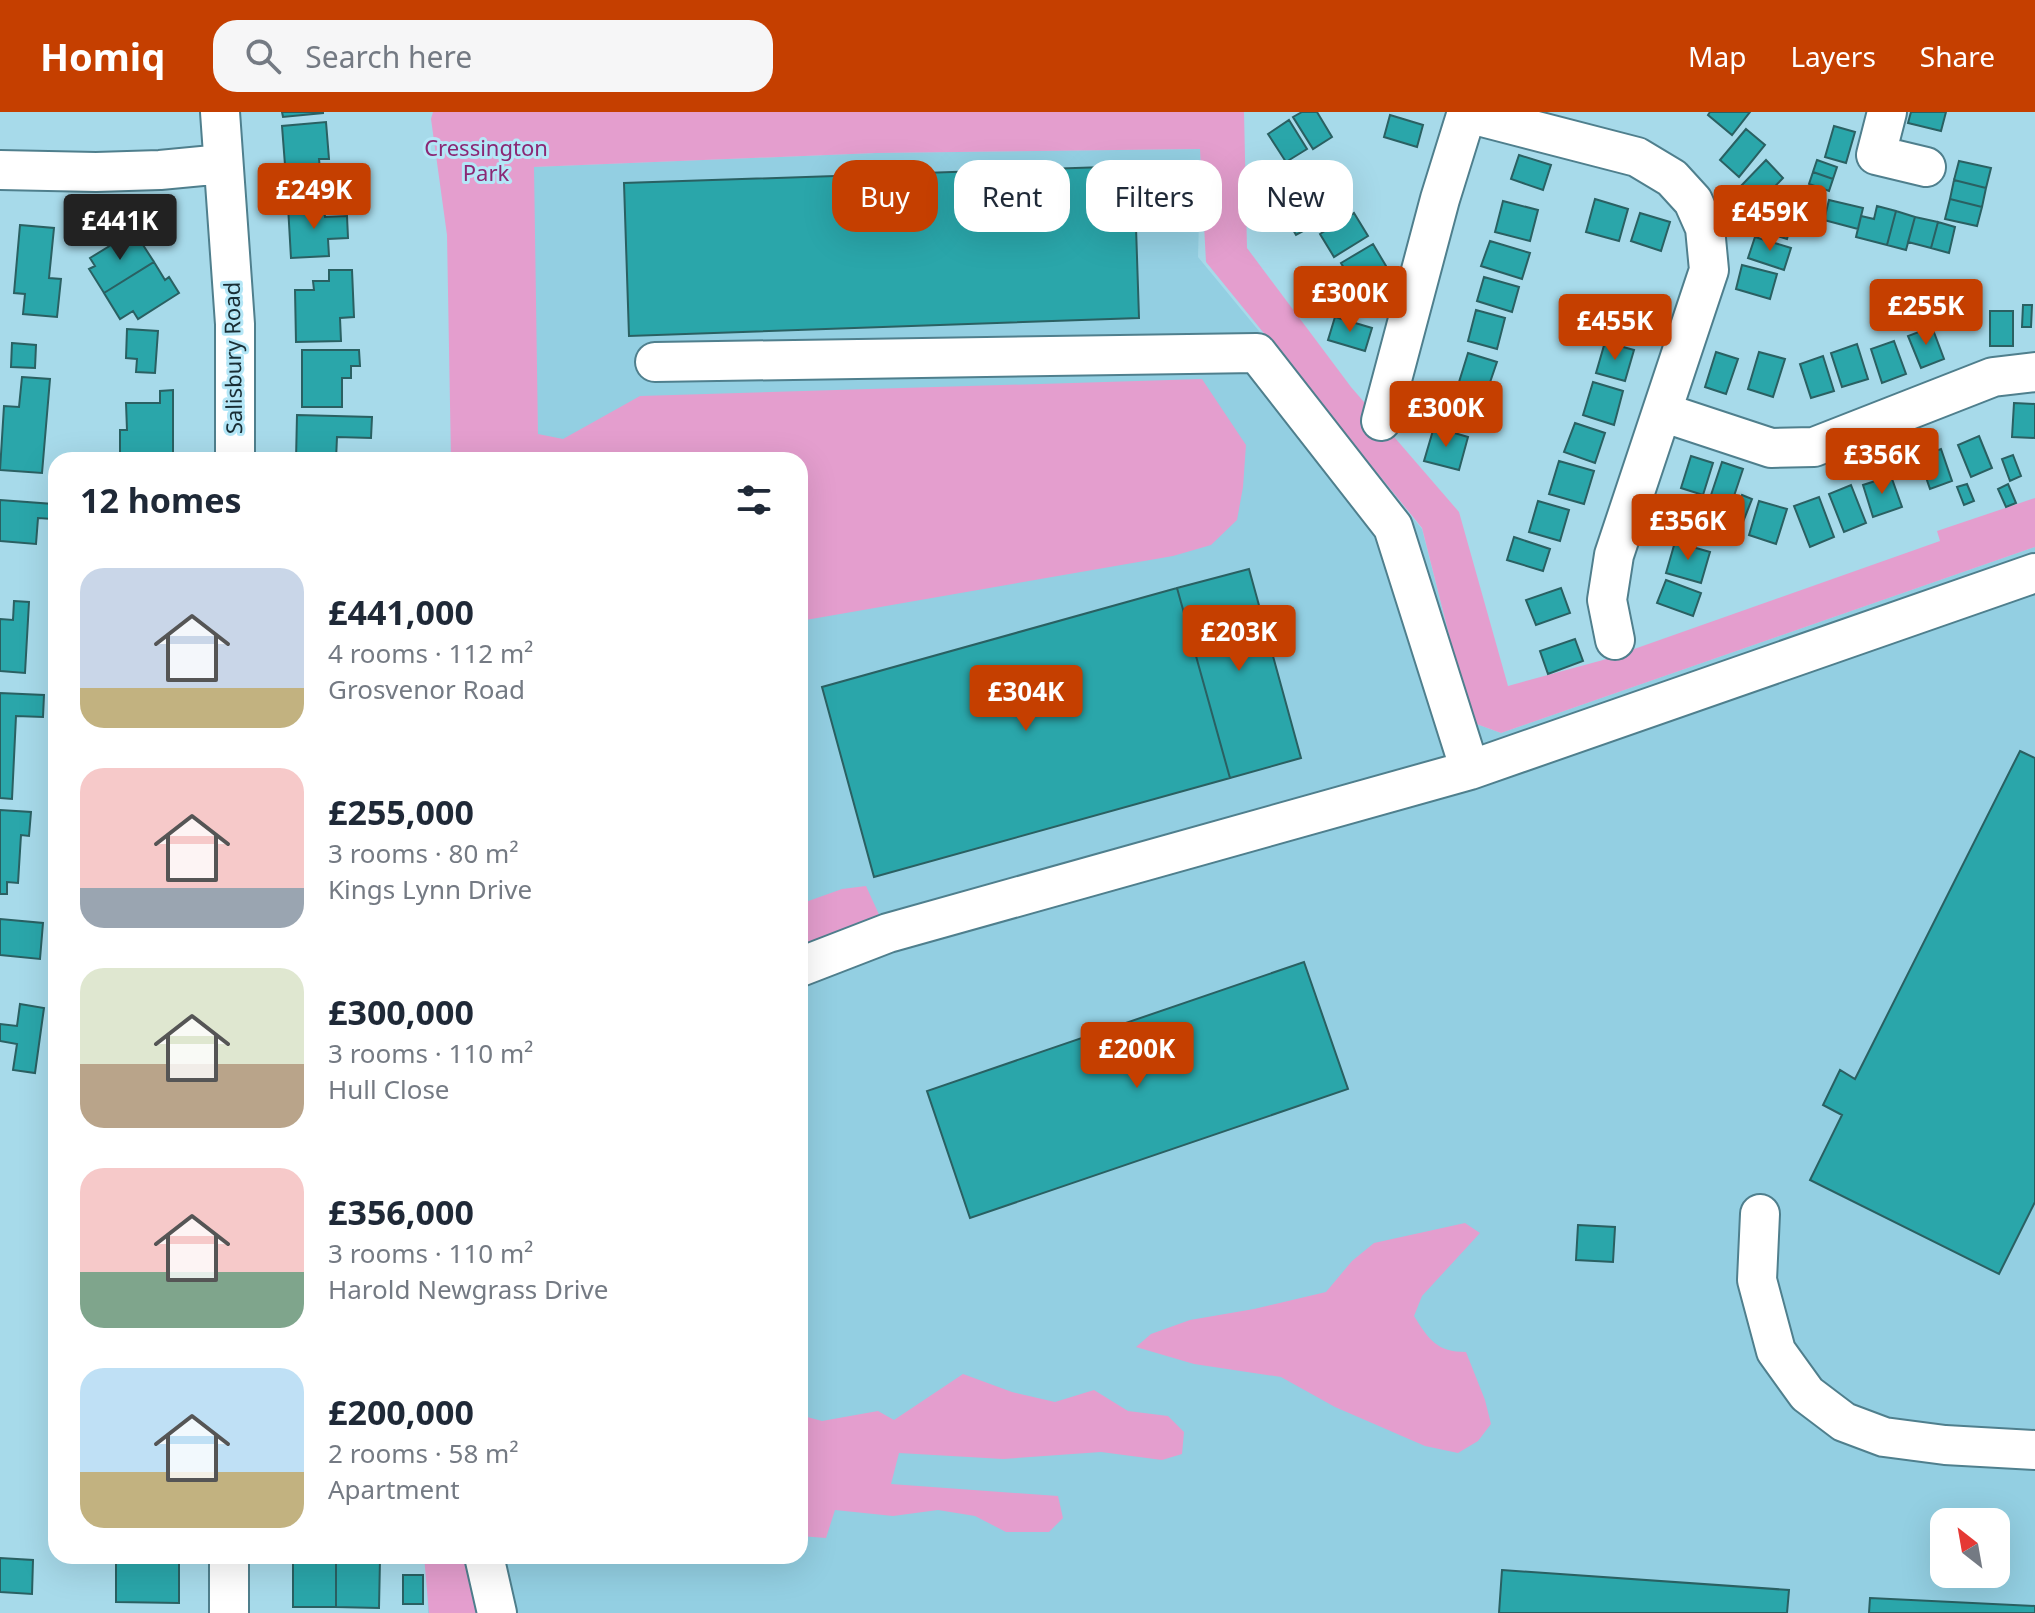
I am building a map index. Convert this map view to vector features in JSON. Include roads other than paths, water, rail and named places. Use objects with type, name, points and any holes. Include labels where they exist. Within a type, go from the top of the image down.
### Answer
[{"type":"street","name":"Salisbury Road","points":[[220,112],[235,324],[235,452]]},
{"type":"street","points":[[1381,421],[1440,199],[1467,112],[1637,157],[1672,178],[1693,201],[1705,228],[1709,270],[1614,555],[1607,600],[1615,640]]},
{"type":"street","points":[[1887,112],[1876,155],[1926,167]]},
{"type":"street","points":[[0,170],[96,172],[223,164]]},
{"type":"street","points":[[655,362],[1257,353],[1393,527],[1470,770]]},
{"type":"street","points":[[1662,412],[1771,448],[1814,447],[1993,377],[2035,372]]},
{"type":"street","points":[[808,964],[888,933],[1470,770],[2035,573]]},
{"type":"street","points":[[1760,1214],[1757,1280],[1776,1351],[1807,1394],[1844,1422],[1884,1437],[1945,1445],[2035,1450]]},
{"type":"street","points":[[229,1564],[229,1613]]},
{"type":"street","points":[[486,1564],[497,1613]]},
{"type":"park label","name":"Cressington Park","points":[[486,160]]}]
